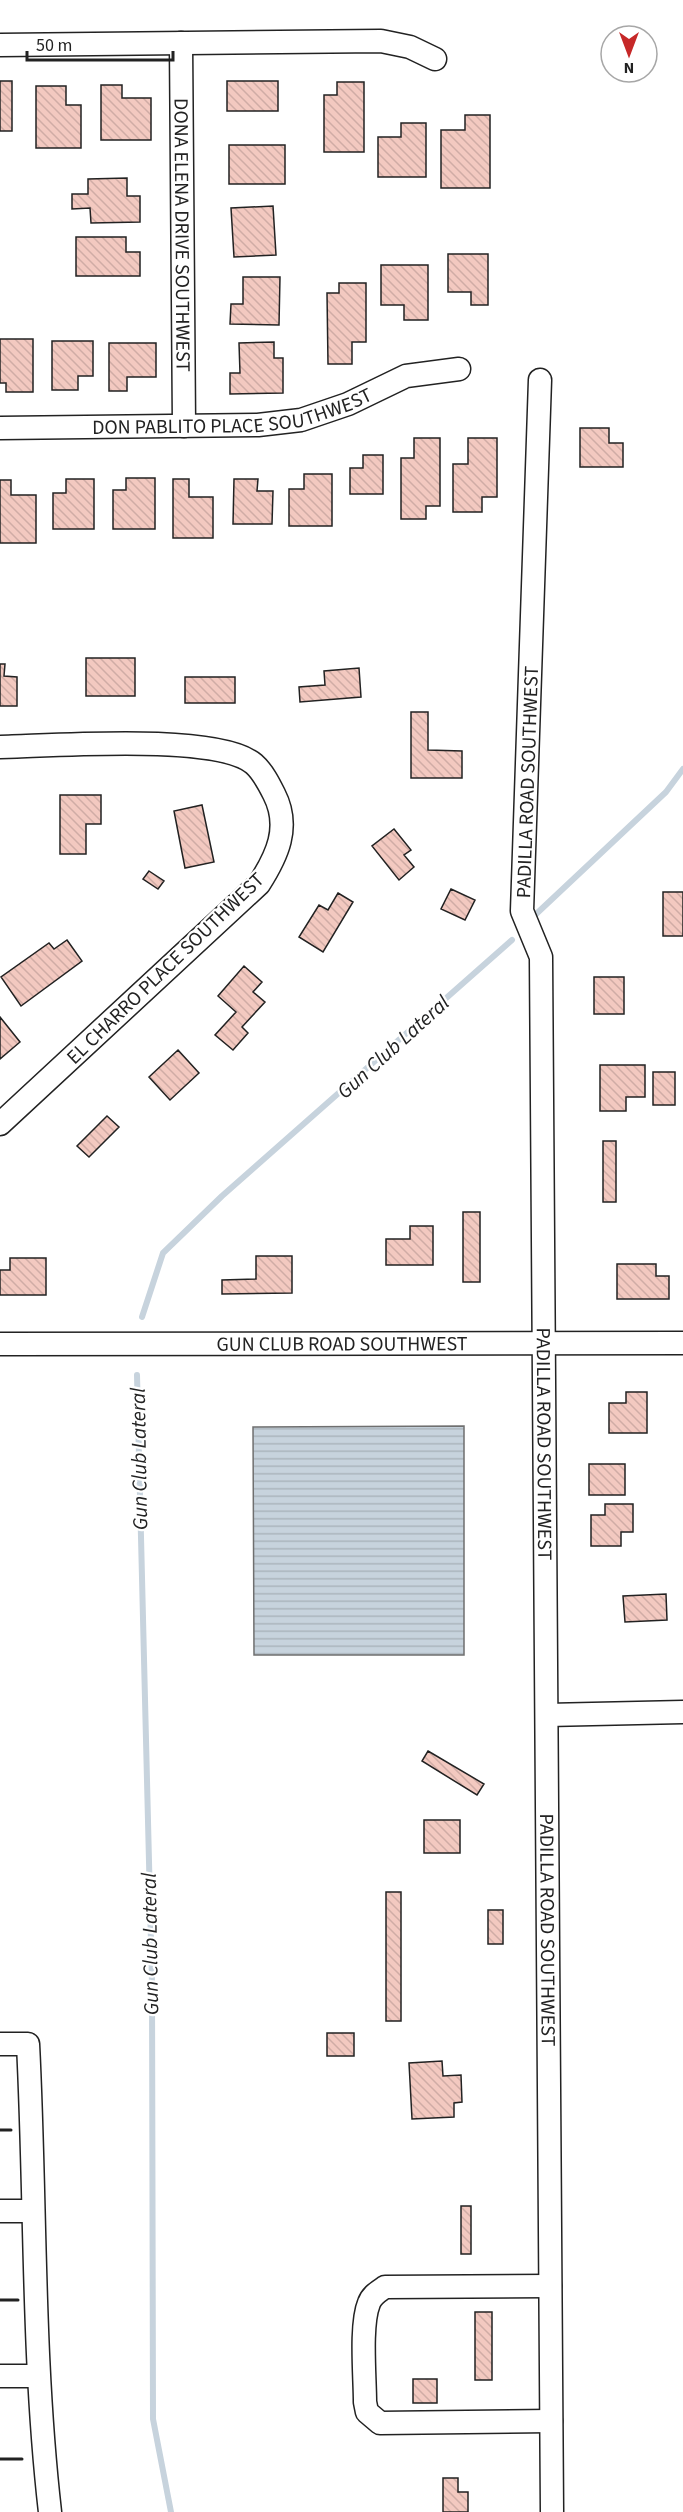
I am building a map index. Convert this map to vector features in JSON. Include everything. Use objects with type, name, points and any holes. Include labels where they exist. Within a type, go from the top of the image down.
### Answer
[{"type":"street","points":[[0,45],[381,41],[410,47],[435,59]]},
{"type":"street","name":"DONA ELENA DRIVE SOUTHWEST","points":[[181,43],[184,426]]},
{"type":"street","name":"DON PABLITO PLACE SOUTHWEST","points":[[0,428],[258,425],[300,420],[348,404],[406,376],[459,369]]},
{"type":"street","name":"PADILLA ROAD SOUTHWEST","points":[[540,380],[522,911],[542,957],[552,2512]]},
{"type":"street","name":"EL CHARRO PLACE SOUTHWEST","points":[[0,747],[156,744],[198,746],[232,754],[253,763],[269,783],[278,802],[281,823],[279,847],[259,884],[0,1124]]},
{"type":"street","name":"GUN CLUB ROAD SOUTHWEST","points":[[0,1344],[683,1343]]},
{"type":"street","points":[[547,1715],[683,1712]]},
{"type":"street","points":[[0,2044],[28,2044],[33,2137],[32,2211],[37,2376],[50,2512]]},
{"type":"street","points":[[0,2211],[32,2211]]},
{"type":"street","points":[[550,2286],[385,2287],[374,2295],[368,2305],[365,2322],[364,2402],[367,2412],[380,2423],[551,2421]]},
{"type":"street","points":[[0,2376],[37,2376]]},
{"type":"shaded area","points":[[464,1426],[464,1655],[254,1655],[253,1427]]},
{"type":"building","points":[[0,81],[12,81],[12,131],[0,131]]},
{"type":"building","points":[[227,81],[278,81],[278,111],[227,111]]},
{"type":"building","points":[[337,82],[364,82],[364,152],[324,152],[324,95],[337,95]]},
{"type":"building","points":[[101,85],[122,85],[122,98],[151,98],[151,140],[101,140]]},
{"type":"building","points":[[36,86],[66,86],[66,105],[81,105],[81,148],[36,148]]},
{"type":"building","points":[[465,115],[490,115],[490,188],[441,188],[441,130],[465,130]]},
{"type":"building","points":[[401,123],[426,123],[426,177],[378,177],[378,137],[401,137]]},
{"type":"building","points":[[229,145],[285,145],[285,184],[229,184]]},
{"type":"building","points":[[127,178],[127,196],[140,196],[140,222],[91,223],[90,208],[72,209],[72,194],[88,194],[88,179]]},
{"type":"building","points":[[273,206],[276,255],[234,257],[231,208]]},
{"type":"building","points":[[76,237],[126,237],[126,252],[140,252],[140,276],[76,276]]},
{"type":"building","points":[[448,254],[488,254],[488,305],[471,305],[471,292],[448,292]]},
{"type":"building","points":[[381,265],[428,265],[428,320],[404,320],[404,305],[381,305]]},
{"type":"building","points":[[243,277],[280,277],[279,325],[230,324],[231,304],[243,304]]},
{"type":"building","points":[[339,283],[366,283],[366,342],[352,342],[352,364],[328,364],[327,293],[339,293]]},
{"type":"building","points":[[0,339],[33,339],[33,392],[6,392],[6,383],[0,383]]},
{"type":"building","points":[[52,341],[93,341],[93,376],[78,376],[78,390],[52,390]]},
{"type":"building","points":[[274,342],[274,358],[283,358],[283,393],[230,394],[230,373],[240,373],[239,343]]},
{"type":"building","points":[[109,343],[156,343],[156,377],[127,377],[127,391],[109,391]]},
{"type":"building","points":[[580,428],[609,428],[609,443],[623,443],[623,467],[580,467]]},
{"type":"building","points":[[414,438],[440,438],[440,506],[426,506],[426,519],[401,519],[401,458],[414,458]]},
{"type":"building","points":[[468,438],[497,438],[497,497],[482,497],[482,512],[453,512],[453,464],[468,464]]},
{"type":"building","points":[[363,455],[383,455],[383,494],[350,494],[350,468],[363,468]]},
{"type":"building","points":[[304,474],[332,474],[332,526],[289,526],[289,489],[304,489]]},
{"type":"building","points":[[126,478],[155,478],[155,529],[113,529],[113,490],[126,490]]},
{"type":"building","points":[[66,479],[94,479],[94,529],[53,529],[53,493],[66,493]]},
{"type":"building","points":[[173,479],[189,479],[189,497],[213,497],[213,538],[173,538]]},
{"type":"building","points":[[234,479],[258,479],[257,491],[273,491],[272,524],[233,524]]},
{"type":"building","points":[[0,480],[11,480],[11,495],[36,495],[36,543],[0,543]]},
{"type":"building","points":[[86,658],[135,658],[135,696],[86,696]]},
{"type":"building","points":[[0,664],[5,664],[4,676],[17,677],[17,706],[0,706]]},
{"type":"building","points":[[359,668],[361,697],[300,702],[299,687],[325,685],[324,671]]},
{"type":"building","points":[[185,677],[235,677],[235,703],[185,703]]},
{"type":"building","points":[[411,712],[428,712],[428,750],[462,751],[462,778],[411,778]]},
{"type":"building","points":[[60,795],[101,795],[101,824],[86,824],[86,854],[60,854]]},
{"type":"building","points":[[202,805],[214,862],[185,868],[174,811]]},
{"type":"building","points":[[394,829],[411,850],[404,855],[414,867],[399,880],[372,846]]},
{"type":"building","points":[[149,871],[164,881],[158,889],[143,879]]},
{"type":"building","points":[[451,889],[475,900],[465,920],[441,909]]},
{"type":"building","points":[[663,892],[683,892],[683,936],[663,936]]},
{"type":"building","points":[[338,893],[353,902],[323,952],[299,937],[319,905],[328,910]]},
{"type":"building","points":[[67,940],[82,961],[21,1006],[1,977],[49,943],[54,949]]},
{"type":"building","points":[[244,966],[262,982],[253,992],[265,1002],[242,1027],[248,1033],[233,1050],[215,1035],[236,1012],[218,996]]},
{"type":"building","points":[[594,977],[624,977],[624,1014],[594,1014]]},
{"type":"building","points":[[0,1017],[20,1042],[0,1059]]},
{"type":"building","points":[[178,1050],[199,1073],[170,1100],[149,1077]]},
{"type":"building","points":[[600,1065],[645,1065],[645,1097],[626,1097],[626,1111],[600,1111]]},
{"type":"building","points":[[653,1072],[675,1072],[675,1105],[653,1105]]},
{"type":"building","points":[[107,1116],[119,1127],[89,1157],[77,1146]]},
{"type":"building","points":[[603,1141],[616,1141],[616,1202],[603,1202]]},
{"type":"building","points":[[463,1212],[480,1212],[480,1282],[463,1282]]},
{"type":"building","points":[[410,1226],[433,1226],[433,1265],[386,1265],[386,1239],[410,1239]]},
{"type":"building","points":[[256,1256],[292,1256],[292,1293],[222,1294],[222,1280],[256,1279]]},
{"type":"building","points":[[10,1258],[46,1258],[46,1295],[0,1295],[0,1270],[10,1270]]},
{"type":"building","points":[[617,1264],[656,1264],[656,1276],[669,1276],[669,1299],[617,1299]]},
{"type":"building","points":[[626,1392],[647,1392],[647,1433],[609,1433],[609,1403],[626,1403]]},
{"type":"building","points":[[589,1464],[625,1464],[625,1495],[589,1495]]},
{"type":"building","points":[[605,1504],[633,1504],[633,1532],[621,1532],[621,1546],[591,1546],[591,1515],[605,1515]]},
{"type":"building","points":[[666,1594],[667,1620],[625,1622],[623,1596]]},
{"type":"building","points":[[428,1751],[484,1784],[477,1795],[422,1761]]},
{"type":"building","points":[[424,1820],[460,1820],[460,1853],[424,1853]]},
{"type":"building","points":[[386,1892],[401,1892],[401,2021],[386,2021]]},
{"type":"building","points":[[488,1910],[503,1910],[503,1944],[488,1944]]},
{"type":"building","points":[[327,2033],[354,2033],[354,2056],[327,2056]]},
{"type":"building","points":[[442,2061],[443,2076],[461,2075],[462,2102],[454,2103],[454,2117],[412,2119],[409,2063]]},
{"type":"building","points":[[461,2206],[471,2206],[471,2254],[461,2254]]},
{"type":"building","points":[[475,2312],[492,2312],[492,2380],[475,2380]]},
{"type":"building","points":[[413,2379],[437,2379],[437,2403],[413,2403]]},
{"type":"building","points":[[443,2478],[458,2478],[458,2492],[468,2492],[468,2512],[443,2512]]},
{"type":"waterway","name":"Gun Club Lateral","points":[[534,916],[666,792],[683,769]]},
{"type":"waterway","name":"Gun Club Lateral","points":[[142,1317],[163,1253],[222,1196],[512,940]]},
{"type":"waterway","name":"Gun Club Lateral","points":[[137,1375],[152,1983],[153,2419],[171,2512]]},
{"type":"wall","points":[[0,2130],[11,2130]]},
{"type":"wall","points":[[0,2300],[18,2300]]},
{"type":"wall","points":[[0,2459],[22,2459]]}]
